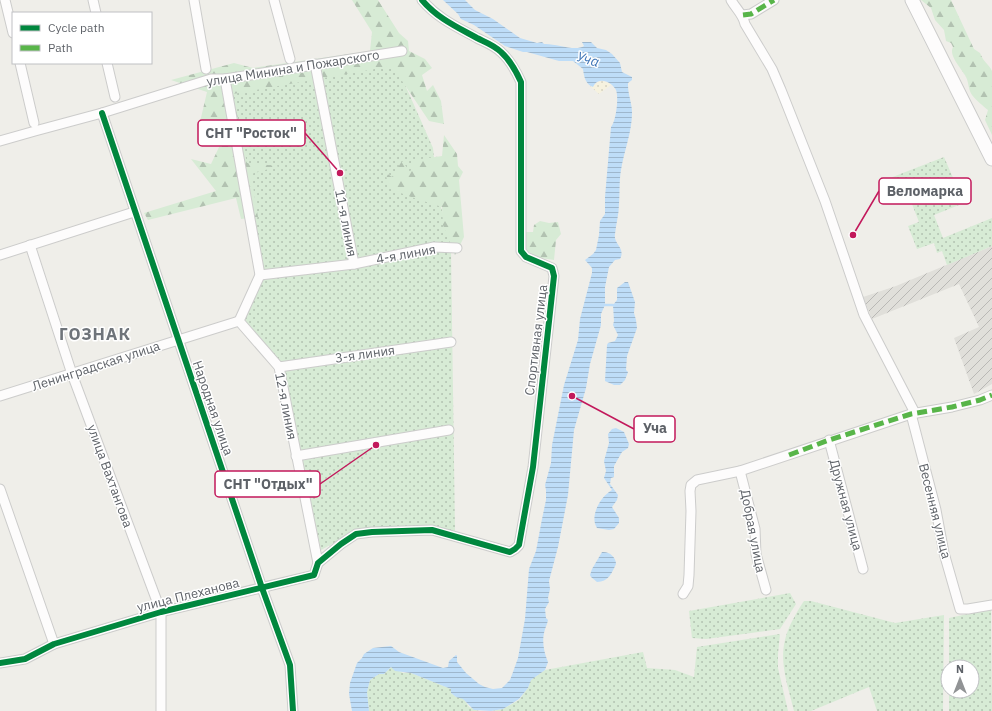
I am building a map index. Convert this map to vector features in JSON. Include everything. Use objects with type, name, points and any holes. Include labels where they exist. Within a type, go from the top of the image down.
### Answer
[{"type":"main road","points":[[912,0],[992,160]]},
{"type":"street","points":[[5,0],[12,29]]},
{"type":"street","points":[[93,0],[96,12]]},
{"type":"street","points":[[274,0],[290,59]]},
{"type":"street","name":"Спортивная улица","points":[[422,0],[437,16],[501,52],[517,73],[521,82],[521,251],[526,257],[552,268],[554,281],[547,329],[533,467],[519,545],[515,550],[510,552]]},
{"type":"street","name":"Весенняя улица","points":[[731,0],[743,16],[746,24],[772,69],[825,201],[864,315],[913,413],[936,510],[944,553],[960,609],[992,605]]},
{"type":"street","points":[[743,16],[751,14],[774,0]]},
{"type":"street","points":[[197,1],[206,69]]},
{"type":"street","name":"улица Минина и Пожарского","points":[[0,141],[102,113],[211,79],[225,79],[402,51]]},
{"type":"street","points":[[20,64],[34,123]]},
{"type":"street","points":[[107,64],[115,97]]},
{"type":"street","name":"11-я линия","points":[[315,64],[354,264]]},
{"type":"street","points":[[225,79],[260,275],[239,321]]},
{"type":"street","name":"Народная улица","points":[[102,113],[134,212],[262,588],[290,665],[293,711]]},
{"type":"street","points":[[0,255],[134,212]]},
{"type":"street","name":"улица Вахтангова","points":[[30,245],[72,374],[161,612],[161,711]]},
{"type":"street","name":"4-я линия","points":[[260,275],[354,264],[434,248],[457,248]]},
{"type":"street","name":"Ленинградская улица","points":[[0,396],[239,321]]},
{"type":"street","name":"12-я линия","points":[[239,321],[279,367],[318,563]]},
{"type":"street","name":"3-я линия","points":[[279,367],[451,342]]},
{"type":"street","points":[[683,594],[688,586],[689,575],[691,485],[696,480],[740,471],[913,413],[952,407],[980,400],[992,395]]},
{"type":"street","points":[[296,456],[449,430]]},
{"type":"street","name":"Дружная улица","points":[[829,440],[863,568]]},
{"type":"street","name":"Добрая улица","points":[[740,471],[755,529],[756,554],[766,590]]},
{"type":"street","points":[[0,489],[54,644]]},
{"type":"street","name":"улица Плеханова","points":[[0,663],[25,659],[54,644],[161,612],[314,575],[318,563],[356,534],[432,530],[510,552]]},
{"type":"shaded area","points":[[992,246],[992,384],[974,394],[954,338],[979,327],[959,284],[872,319],[863,297],[896,286]]},
{"type":"green space","points":[[352,0],[378,0],[399,33],[408,41],[409,51],[425,59],[432,68],[422,75],[427,91],[433,85],[441,101],[444,124],[429,121],[392,66],[233,94],[247,163],[279,166],[251,174],[258,217],[241,219],[236,198],[148,220],[144,213],[216,191],[191,159],[211,164],[220,145],[200,122],[207,92],[171,80],[234,63],[253,68],[370,51],[372,32]]},
{"type":"green space","points":[[921,0],[951,0],[974,49],[980,53],[992,71],[992,135],[985,120],[988,110],[972,95],[966,77],[954,59],[952,54],[953,47],[951,43],[946,41],[944,30],[935,20],[931,8]]},
{"type":"green space","points":[[395,62],[433,148],[438,199],[454,244],[426,247],[263,273],[230,87]]},
{"type":"green space","points":[[444,135],[457,154],[458,166],[463,172],[459,180],[464,237],[455,255],[443,225],[442,207],[388,188],[386,173],[392,177],[402,161],[410,172],[415,160],[442,156]]},
{"type":"green space","points":[[944,157],[964,203],[934,215],[943,238],[992,218],[992,246],[947,265],[942,251],[937,253],[934,243],[917,249],[908,226],[919,222],[910,199],[901,202],[890,178]]},
{"type":"green space","points":[[540,221],[549,223],[558,222],[561,234],[556,240],[554,260],[535,257],[526,249],[525,232],[533,232],[534,225]]},
{"type":"green space","points":[[451,250],[455,531],[431,527],[354,532],[321,550],[281,363],[241,321],[261,277]]},
{"type":"green space","points":[[790,593],[796,604],[780,629],[706,639],[692,638],[689,611]]},
{"type":"green space","points":[[804,601],[811,601],[895,623],[944,615],[944,659],[940,659],[940,699],[943,699],[943,711],[877,711],[869,687],[811,711],[794,711],[785,676],[783,649],[786,635],[795,615]]},
{"type":"green space","points":[[991,609],[992,711],[949,711],[949,699],[980,699],[980,659],[949,659],[949,618]]},
{"type":"green space","points":[[780,634],[778,668],[788,711],[491,711],[503,709],[519,700],[528,688],[531,680],[545,670],[643,652],[647,668],[675,670],[694,677],[697,647]]},
{"type":"green space","points":[[391,667],[403,673],[411,673],[451,689],[451,693],[456,697],[463,698],[469,707],[479,711],[369,711],[367,692],[370,680],[379,674],[384,674]]},
{"type":"sand","points":[[602,81],[612,84],[599,94],[590,86]]},
{"type":"water","points":[[443,0],[465,0],[475,10],[493,19],[520,38],[537,43],[542,42],[544,44],[580,48],[584,46],[582,42],[591,42],[597,48],[606,50],[612,54],[620,63],[622,72],[632,77],[632,80],[628,83],[632,120],[620,174],[619,208],[615,234],[616,241],[621,249],[621,255],[620,259],[615,260],[609,267],[605,287],[605,305],[601,314],[601,325],[574,430],[568,495],[558,547],[549,581],[549,602],[545,609],[546,618],[548,620],[543,636],[543,644],[548,662],[545,670],[531,680],[528,688],[519,699],[503,709],[491,711],[474,710],[463,699],[456,697],[451,693],[451,689],[411,673],[395,671],[391,667],[384,674],[379,674],[370,680],[367,692],[369,711],[352,711],[349,694],[350,683],[357,663],[364,654],[373,648],[391,646],[399,652],[443,668],[448,667],[449,661],[456,655],[457,662],[466,673],[479,684],[493,689],[502,688],[510,680],[518,658],[525,619],[529,569],[536,551],[546,500],[545,485],[551,463],[552,445],[564,385],[578,340],[580,319],[592,273],[592,268],[585,260],[596,250],[600,221],[605,214],[611,127],[616,115],[617,104],[617,94],[615,88],[608,82],[602,81],[596,82],[593,87],[590,86],[585,80],[583,69],[573,61],[559,61],[505,46],[474,25],[461,19],[458,14]]},
{"type":"water","points":[[625,282],[628,282],[635,302],[634,313],[637,328],[627,356],[626,370],[628,372],[625,380],[620,385],[614,385],[605,381],[607,345],[608,343],[615,341],[618,335],[613,325],[613,305],[617,300],[617,288]]},
{"type":"water","points":[[616,428],[624,432],[629,444],[628,448],[622,452],[614,466],[614,477],[611,478],[610,484],[618,495],[617,500],[612,507],[619,518],[619,523],[614,529],[609,530],[597,528],[594,518],[600,501],[612,490],[604,478],[606,471],[604,461],[609,443],[608,434],[612,429]]},
{"type":"water","points":[[602,552],[607,552],[612,555],[616,564],[607,579],[597,582],[590,575]]},
{"type":"waterway","points":[[605,305],[613,305]]},
{"type":"marked path","points":[[743,15],[751,14],[774,0]]},
{"type":"marked path","points":[[789,455],[829,440],[911,414],[952,407],[980,400],[992,395]]},
{"type":"cycle path","points":[[0,663],[25,659],[54,644],[161,612],[314,575],[318,563],[356,534],[432,530],[510,552],[519,545],[533,467],[554,276],[552,268],[526,257],[521,251],[521,82],[510,62],[498,50],[448,22],[434,12],[422,0]]},
{"type":"cycle path","points":[[102,113],[262,588],[290,665],[293,711]]},
{"type":"place","name":"СНТ \"Росток\"","points":[[340,173]]},
{"type":"place","name":"Веломарка","points":[[853,235]]},
{"type":"place","name":"Уча","points":[[572,396]]},
{"type":"place","name":"СНТ \"Отдых\"","points":[[376,445]]},
{"type":"district","name":"ГОЗНАК","points":[[95,334]]}]
